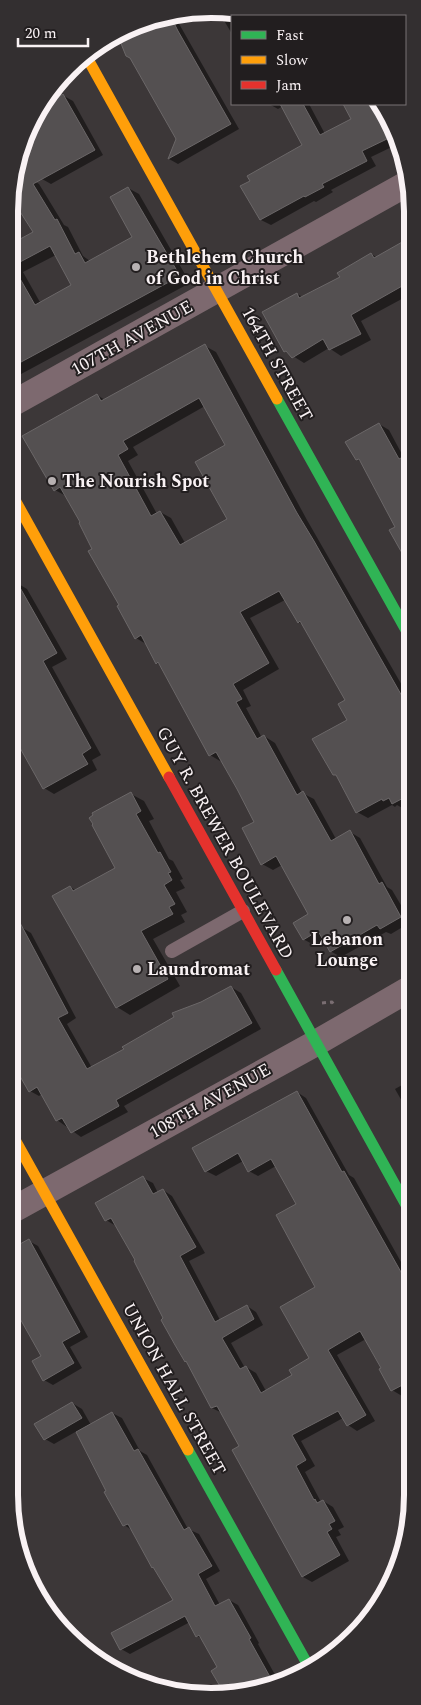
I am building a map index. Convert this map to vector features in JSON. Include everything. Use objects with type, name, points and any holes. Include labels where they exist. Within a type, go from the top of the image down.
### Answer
[{"type":"street","name":"164TH STREET","points":[[89,61],[404,628]]},
{"type":"street","name":"107TH AVENUE","points":[[18,401],[402,186]]},
{"type":"street","name":"GUY R. BREWER BOULEVARD","points":[[18,505],[404,1201]]},
{"type":"street","name":"108TH AVENUE","points":[[18,1207],[316,1043],[404,992]]},
{"type":"street","name":"UNION HALL STREET","points":[[18,1145],[306,1663]]},
{"type":"lane","points":[[172,951],[243,911]]},
{"type":"path","points":[[322,1004],[332,1002],[334,1008]]},
{"type":"building","points":[[173,21],[231,124],[168,159],[176,139],[130,58],[126,56],[120,40],[148,28]]},
{"type":"building","points":[[63,94],[95,150],[33,184],[55,220],[57,219],[75,254],[79,252],[85,263],[132,237],[110,197],[128,187],[180,276],[18,364],[18,275],[35,305],[71,285],[50,246],[20,262],[18,258],[18,240],[33,232],[18,209],[21,173],[37,125],[52,100]]},
{"type":"building","points":[[281,105],[304,105],[320,135],[351,119],[344,105],[372,105],[389,138],[362,151],[367,161],[322,184],[324,187],[260,220],[240,186],[250,181],[247,176],[302,145]]},
{"type":"building","points":[[404,241],[404,285],[351,315],[361,334],[329,350],[323,339],[292,358],[286,351],[284,352],[262,312],[297,293],[299,298],[340,277],[337,273],[371,253],[374,258]]},
{"type":"building","points":[[205,344],[297,513],[404,700],[404,798],[392,804],[389,798],[383,801],[382,799],[356,813],[336,775],[333,775],[312,739],[347,720],[338,704],[345,700],[300,621],[298,623],[279,591],[240,612],[269,663],[233,684],[242,699],[236,702],[257,739],[264,735],[297,795],[303,791],[331,841],[350,830],[379,884],[382,882],[401,917],[380,929],[377,925],[330,952],[318,931],[303,940],[293,923],[308,914],[276,856],[261,865],[242,828],[254,822],[237,789],[216,752],[209,756],[158,662],[156,664],[141,635],[135,639],[117,606],[119,605],[88,551],[92,549],[80,522],[60,487],[54,491],[22,436],[97,394],[101,401]],"holes":[[[199,398],[225,445],[195,462],[227,519],[180,545],[160,511],[151,516],[118,455],[128,449],[123,441]]]},
{"type":"building","points":[[379,423],[399,459],[404,456],[404,557],[389,530],[395,527],[359,459],[356,460],[345,442]]},
{"type":"building","points":[[18,584],[57,653],[43,661],[91,748],[82,754],[88,764],[43,789],[18,744]]},
{"type":"building","points":[[131,792],[141,811],[136,814],[171,872],[168,873],[172,880],[164,885],[175,904],[169,907],[173,914],[141,931],[168,979],[116,1008],[52,896],[70,886],[73,891],[115,868],[89,818],[93,815],[92,813]]},
{"type":"building","points":[[18,919],[68,1013],[58,1018],[87,1069],[124,1049],[122,1047],[174,1017],[172,1013],[201,1002],[231,986],[252,1023],[116,1100],[119,1106],[71,1133],[62,1118],[56,1121],[37,1087],[29,1092],[18,1073]]},
{"type":"building","points":[[297,1091],[404,1277],[404,1384],[391,1391],[379,1369],[381,1368],[360,1331],[328,1350],[366,1415],[347,1426],[338,1411],[292,1435],[306,1460],[296,1466],[314,1500],[317,1503],[323,1500],[335,1521],[329,1524],[332,1529],[327,1532],[340,1555],[302,1577],[232,1450],[239,1446],[217,1406],[211,1408],[161,1320],[163,1318],[135,1260],[111,1218],[105,1221],[95,1203],[143,1176],[153,1194],[163,1189],[196,1247],[180,1256],[215,1322],[247,1305],[254,1319],[222,1338],[240,1369],[246,1366],[261,1393],[292,1375],[289,1370],[309,1358],[280,1307],[315,1287],[276,1215],[296,1204],[271,1159],[248,1172],[238,1153],[205,1172],[192,1148]]},
{"type":"building","points":[[29,1239],[80,1332],[62,1342],[74,1363],[43,1381],[32,1361],[41,1356],[18,1315],[18,1245]]},
{"type":"building","points":[[72,1402],[82,1418],[44,1440],[34,1424]]},
{"type":"building","points":[[112,1412],[134,1451],[138,1449],[184,1530],[189,1527],[212,1566],[198,1574],[215,1606],[229,1599],[271,1678],[248,1684],[221,1687],[211,1671],[217,1667],[199,1635],[196,1637],[185,1616],[120,1650],[111,1633],[173,1600],[152,1568],[128,1524],[123,1526],[104,1492],[106,1491],[76,1432]]},
{"type":"traffic: fast","points":[[277,399],[404,626]]},
{"type":"traffic: fast","points":[[276,970],[404,1201]]},
{"type":"traffic: fast","points":[[188,1450],[306,1662]]},
{"type":"traffic: slow","points":[[89,61],[277,399]]},
{"type":"traffic: slow","points":[[18,505],[169,777]]},
{"type":"traffic: slow","points":[[18,1145],[188,1450]]},
{"type":"traffic: jam","points":[[169,777],[276,970]]},
{"type":"place","name":"Bethlehem Church of God in Christ","points":[[136,267]]},
{"type":"place","name":"The Nourish Spot","points":[[52,481]]},
{"type":"place","name":"Lebanon Lounge","points":[[347,920]]},
{"type":"place","name":"Laundromat","points":[[137,969]]}]
